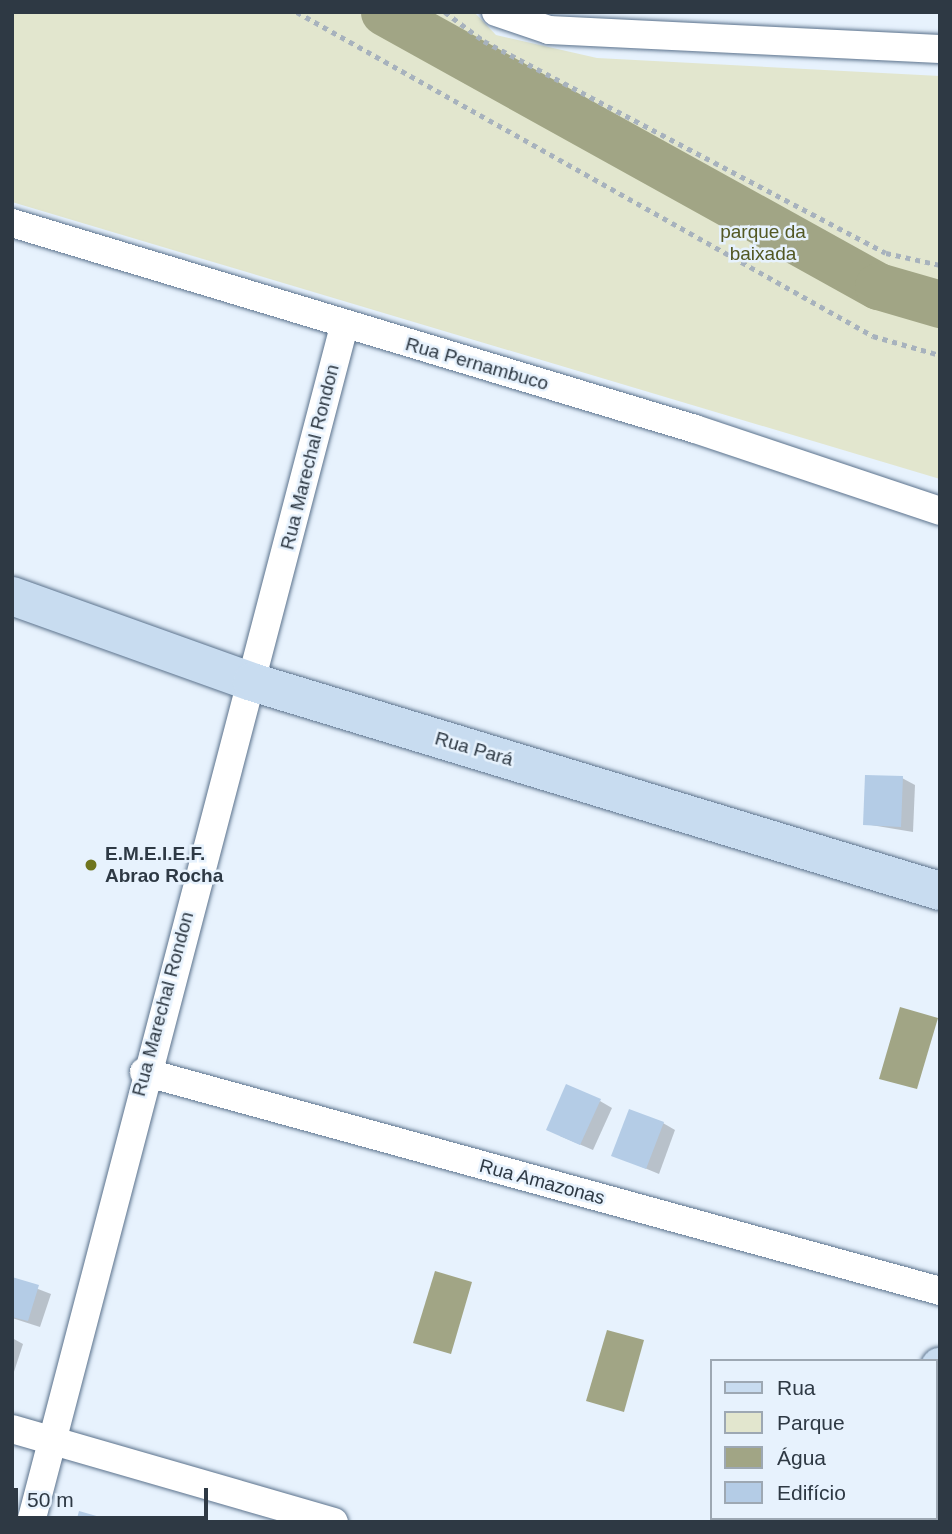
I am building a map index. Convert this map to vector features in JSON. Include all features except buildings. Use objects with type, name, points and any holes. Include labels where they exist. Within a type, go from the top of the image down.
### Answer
[{"type":"street","points":[[496,12],[549,30],[940,49]]},
{"type":"street","name":"Rua Pernambuco","points":[[12,223],[344,326],[695,429],[940,511]]},
{"type":"street","name":"Rua Marechal Rondon","points":[[32,1522],[144,1072],[252,682],[344,326]]},
{"type":"street","name":"Rua Pará","points":[[12,596],[252,682],[940,891]]},
{"type":"street","name":"Rua Amazonas","points":[[144,1072],[940,1291]]},
{"type":"street","points":[[12,1429],[334,1522]]},
{"type":"path","points":[[297,12],[873,336],[940,355]]},
{"type":"path","points":[[445,12],[484,41],[886,253],[940,265]]},
{"type":"green space","name":"parque da baixada","points":[[12,12],[474,12],[496,35],[597,58],[940,76],[940,479],[12,202]]},
{"type":"water","points":[[900,1007],[938,1018],[917,1089],[879,1079]]},
{"type":"water","points":[[435,1271],[472,1282],[451,1354],[413,1343]]},
{"type":"water","points":[[607,1330],[644,1340],[624,1412],[586,1401]]},
{"type":"waterway","points":[[384,12],[878,286],[940,304]]},
{"type":"place","name":"E.M.E.I.E.F. Abrao Rocha","points":[[91,865]]}]
